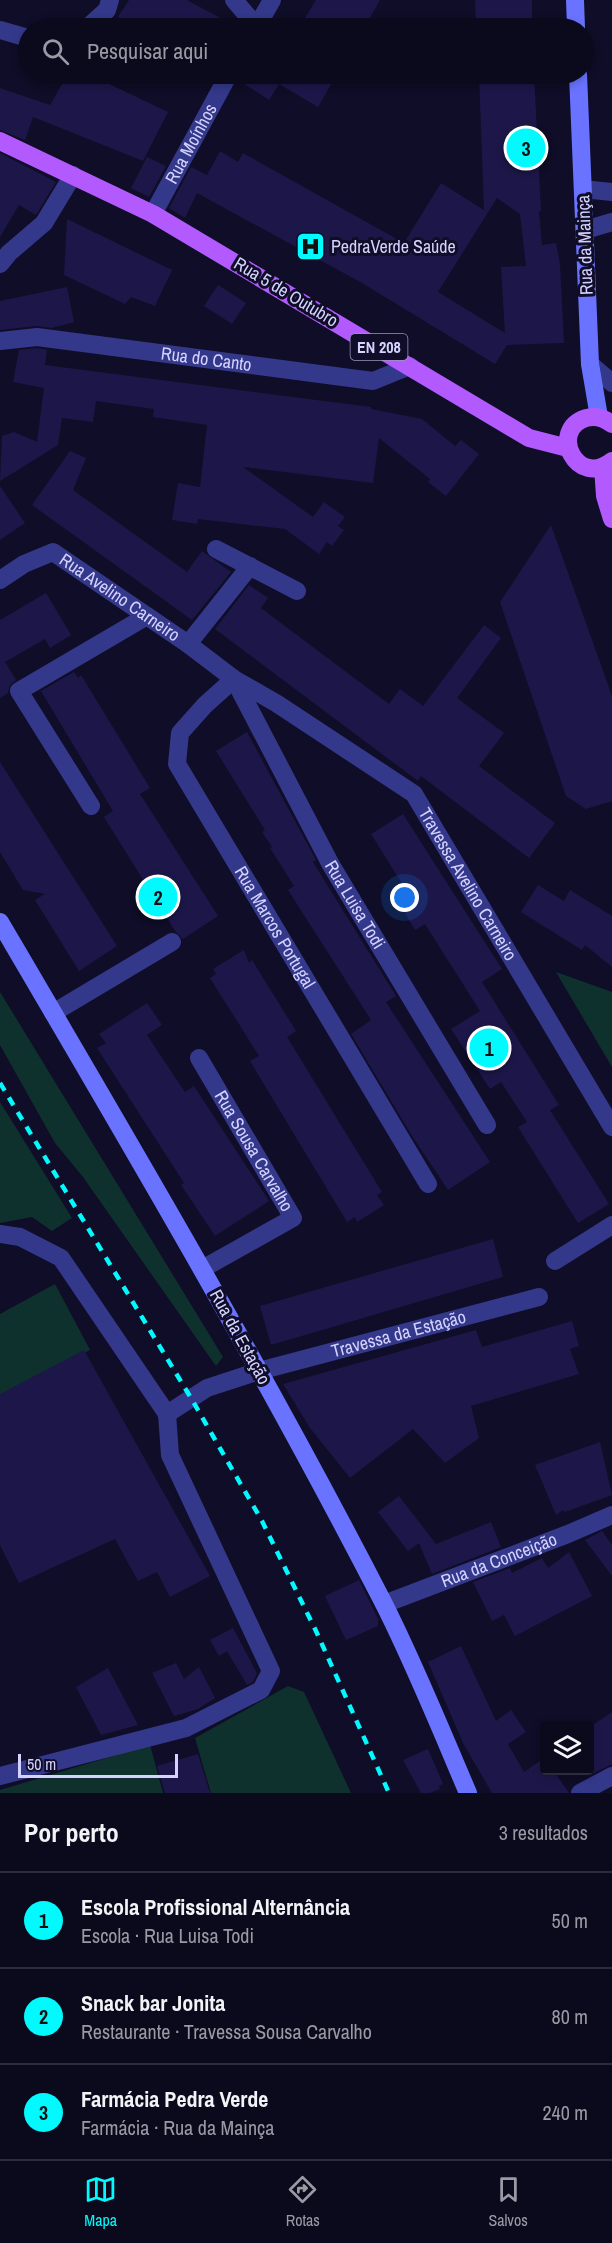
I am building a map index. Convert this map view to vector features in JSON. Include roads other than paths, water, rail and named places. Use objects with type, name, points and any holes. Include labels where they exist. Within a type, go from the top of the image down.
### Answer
[{"type":"main road","name":"Rua 5 de Outubro","points":[[0,141],[153,214],[529,438],[568,448]]},
{"type":"main road","points":[[606,420],[583,419],[576,424],[568,439],[568,448],[578,463],[586,467],[608,464],[605,496],[612,519]]},
{"type":"street","points":[[98,18],[107,10],[110,0]]},
{"type":"street","points":[[234,0],[248,18]]},
{"type":"street","points":[[262,18],[272,0]]},
{"type":"street","points":[[575,0],[576,18]]},
{"type":"street","points":[[0,30],[18,35]]},
{"type":"street","name":"Rua Moínhos","points":[[153,214],[224,84]]},
{"type":"street","name":"Rua da Mainça","points":[[578,84],[590,364],[606,420]]},
{"type":"street","points":[[0,264],[9,253],[44,223],[73,175]]},
{"type":"street","points":[[583,189],[612,192]]},
{"type":"street","points":[[585,230],[612,222]]},
{"type":"street","name":"Rua do Canto","points":[[0,341],[37,337],[373,381],[410,366]]},
{"type":"street","points":[[590,364],[612,383]]},
{"type":"street","points":[[216,549],[297,591]]},
{"type":"street","name":"Rua Avelino Carneiro","points":[[0,580],[24,564],[53,552],[188,644],[234,679]]},
{"type":"street","points":[[188,644],[250,566]]},
{"type":"street","points":[[91,806],[19,691],[147,616]]},
{"type":"street","name":"Rua Luisa Todi","points":[[234,679],[331,865],[487,1125]]},
{"type":"street","name":"Travessa Avelino Carneiro","points":[[234,679],[276,703],[414,794],[612,1127]]},
{"type":"street","name":"Rua Marcos Portugal","points":[[234,679],[205,705],[180,733],[177,764],[428,1184]]},
{"type":"street","name":"Rua da Estação","points":[[0,922],[259,1371],[384,1604],[468,1793]]},
{"type":"street","points":[[54,1013],[172,942]]},
{"type":"street","name":"Rua Sousa Carvalho","points":[[199,1058],[293,1218],[202,1269]]},
{"type":"street","points":[[555,1261],[612,1225]]},
{"type":"street","points":[[0,1234],[20,1238],[61,1258],[167,1414],[170,1455],[271,1671],[261,1690],[186,1728],[0,1776]]},
{"type":"street","name":"Travessa da Estação","points":[[167,1414],[207,1388],[259,1371],[538,1297]]},
{"type":"street","name":"Rua da Conceição","points":[[384,1604],[612,1515]]},
{"type":"street","name":"Rua da Estação","points":[[456,1764],[460,1793]]},
{"type":"street","points":[[580,1793],[612,1776]]},
{"type":"railway","points":[[0,1083],[191,1398],[262,1521],[316,1631],[389,1793]]},
{"type":"place","name":"Farmácia Pedra Verde","points":[[526,148]]},
{"type":"place","name":"PedraVerde Saúde","points":[[310,247]]},
{"type":"place","name":"Snack bar Jonita","points":[[158,897]]},
{"type":"place","name":"Escola Profissional Alternância","points":[[489,1048]]}]
